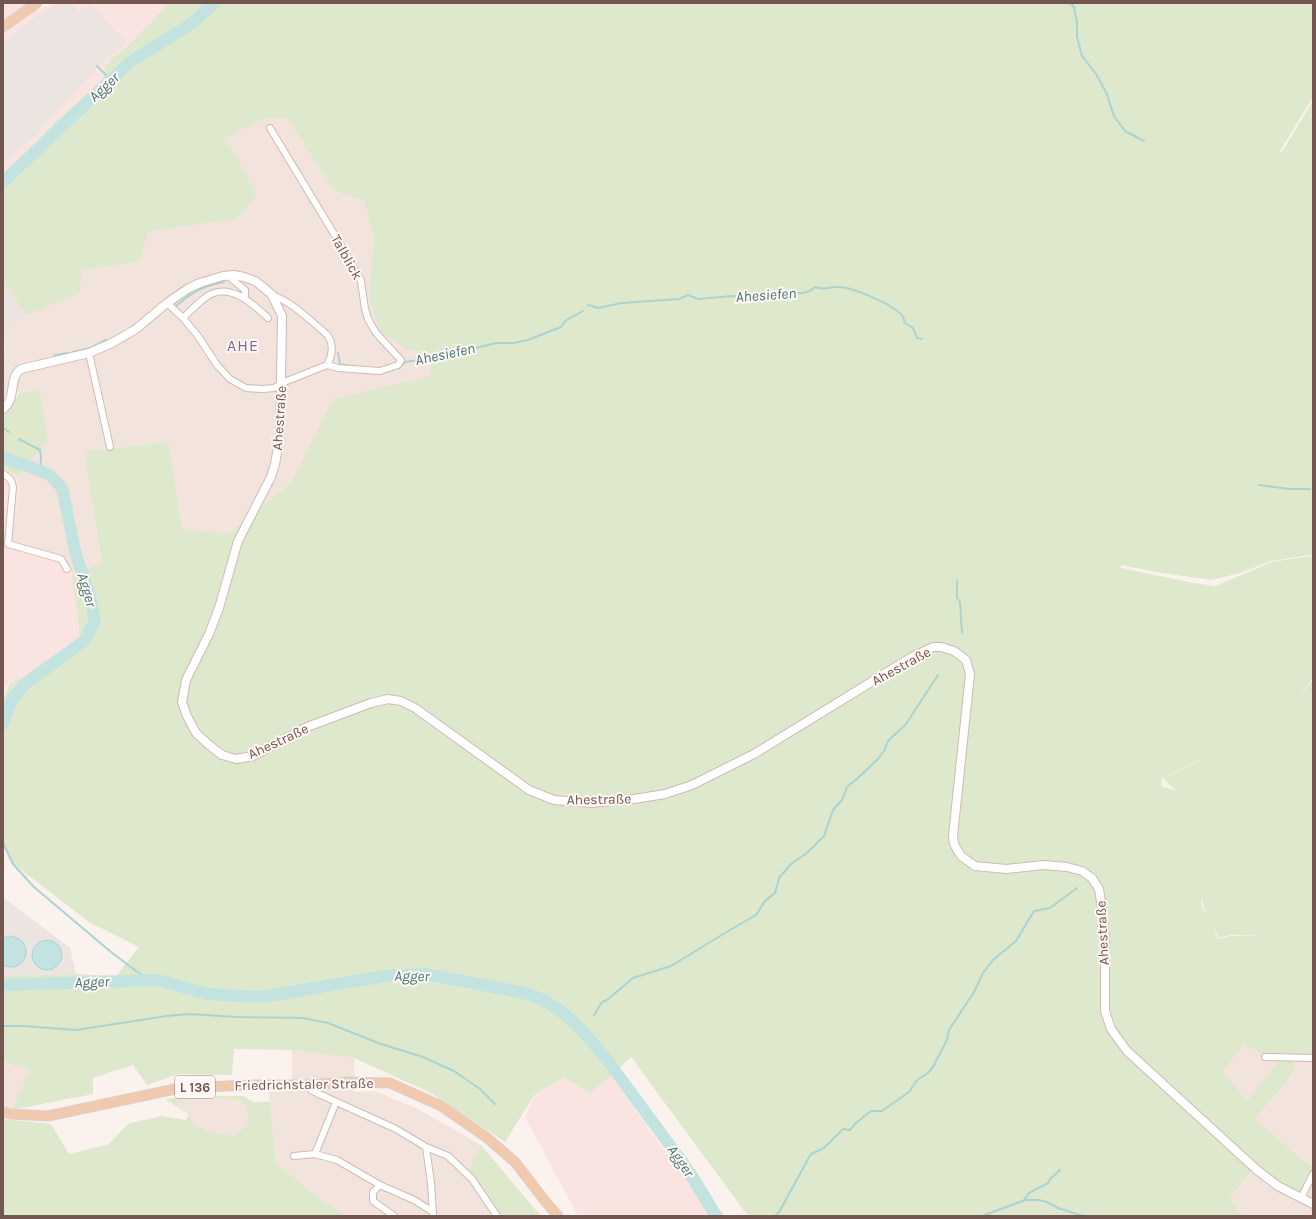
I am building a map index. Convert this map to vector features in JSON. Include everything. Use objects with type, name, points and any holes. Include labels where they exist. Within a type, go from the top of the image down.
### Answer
[{"type":"main road","points":[[3,27],[37,3]]},
{"type":"main road","name":"Ahestraße","points":[[3,409],[10,401],[15,376],[21,369],[89,353],[112,343],[130,332],[167,303],[200,282],[227,275],[244,277],[255,281],[272,295],[282,316],[280,436],[276,464],[271,477],[238,541],[219,608],[209,634],[186,680],[182,702],[187,716],[196,733],[222,755],[236,759],[253,756],[307,727],[370,703],[388,699],[401,701],[415,708],[529,790],[554,800],[591,803],[634,799],[665,794],[692,785],[754,754],[912,656],[933,647],[941,647],[954,651],[966,660],[970,674],[953,836],[954,844],[961,856],[975,866],[1006,869],[1044,866],[1067,867],[1082,871],[1092,878],[1099,890],[1103,915],[1105,943],[1104,1011],[1111,1029],[1127,1051],[1257,1170],[1278,1186],[1313,1204]]},
{"type":"main road","name":"Friedrichstaler Straße","points":[[3,1112],[10,1114],[48,1116],[180,1088],[251,1084],[310,1085],[349,1082],[390,1083],[441,1106],[486,1137],[515,1162],[544,1201],[558,1216]]},
{"type":"street","name":"Talblick","points":[[270,128],[361,281],[365,309],[368,319],[376,334],[401,360],[398,365],[380,371],[338,368],[326,365]]},
{"type":"street","points":[[227,275],[244,290],[245,299]]},
{"type":"street","points":[[183,318],[207,297],[217,292],[232,292],[245,299],[268,318]]},
{"type":"street","points":[[167,303],[183,318],[198,336],[217,365],[230,379],[246,388],[262,389],[274,388],[282,382],[326,365],[332,358],[332,346],[328,336],[301,312],[280,298],[272,295]]},
{"type":"street","points":[[89,353],[110,447]]},
{"type":"street","points":[[3,474],[12,481],[13,487],[8,544],[61,559],[68,569]]},
{"type":"street","points":[[1265,1057],[1313,1058]]},
{"type":"street","points":[[310,1085],[311,1090],[396,1129],[426,1147],[448,1156],[472,1179],[497,1216]]},
{"type":"street","points":[[315,1154],[336,1102]]},
{"type":"street","points":[[426,1147],[432,1183],[433,1214]]},
{"type":"street","points":[[294,1156],[315,1154],[337,1160],[380,1185],[414,1200],[433,1214]]},
{"type":"street","points":[[1301,1198],[1313,1174]]},
{"type":"street","points":[[380,1185],[373,1192],[373,1202],[394,1216]]},
{"type":"shaded area","points":[[3,3],[32,3],[36,11],[54,3],[169,3],[132,42],[111,59],[105,67],[104,78],[54,123],[3,176]]},
{"type":"shaded area","points":[[62,3],[72,3],[78,12],[90,3],[127,42],[103,63],[58,109],[36,135],[3,164],[3,42],[39,14]]},
{"type":"shaded area","points":[[287,118],[334,191],[364,201],[374,237],[369,296],[409,350],[428,352],[431,377],[333,399],[291,483],[228,533],[182,530],[169,442],[84,451],[102,564],[72,576],[70,569],[52,553],[11,541],[19,496],[18,476],[48,440],[40,390],[19,393],[9,383],[3,329],[27,315],[81,270],[139,262],[149,231],[237,219],[257,195],[226,138],[264,119]]},
{"type":"shaded area","points":[[3,282],[27,315],[3,329]]},
{"type":"shaded area","points":[[3,336],[9,383],[3,402]]},
{"type":"shaded area","points":[[3,469],[18,476],[19,496],[11,541],[62,557],[70,569],[72,576],[79,637],[46,665],[30,675],[10,683],[3,691]]},
{"type":"shaded area","points":[[3,897],[70,948],[76,974],[3,975]]},
{"type":"shaded area","points":[[1244,1044],[1266,1056],[1313,1054],[1313,1164],[1299,1157],[1255,1119],[1292,1077],[1295,1060],[1247,1103],[1224,1071]]},
{"type":"shaded area","points":[[292,1050],[354,1058],[355,1092],[374,1091],[416,1108],[481,1145],[469,1170],[502,1216],[345,1216],[276,1164],[269,1092],[292,1091]]},
{"type":"shaded area","points":[[3,1062],[29,1071],[12,1110],[3,1107]]},
{"type":"shaded area","points":[[611,1076],[701,1201],[710,1216],[578,1216],[525,1117],[535,1094],[564,1078],[590,1093]]},
{"type":"shaded area","points":[[191,1097],[242,1100],[247,1107],[248,1124],[234,1136],[208,1131],[190,1122],[190,1113],[177,1105],[177,1101],[180,1099]]},
{"type":"shaded area","points":[[1253,1171],[1268,1186],[1299,1202],[1313,1176],[1313,1216],[1243,1216],[1230,1198]]},
{"type":"green space","points":[[169,3],[1313,3],[1313,97],[1280,151],[1282,152],[1313,101],[1313,556],[1309,555],[1271,561],[1240,573],[1211,580],[1121,565],[1121,568],[1193,583],[1216,586],[1272,562],[1310,556],[1313,558],[1313,678],[1295,702],[1313,680],[1313,1054],[1266,1056],[1244,1044],[1224,1071],[1247,1102],[1279,1060],[1295,1060],[1292,1076],[1255,1119],[1299,1157],[1313,1165],[1313,1171],[1300,1196],[1257,1165],[1230,1198],[1243,1216],[748,1216],[631,1057],[590,1093],[564,1078],[535,1094],[505,1142],[429,1092],[354,1058],[292,1050],[234,1049],[232,1075],[179,1074],[147,1085],[133,1065],[93,1078],[93,1094],[12,1110],[29,1071],[3,1062],[3,975],[76,974],[116,976],[139,947],[89,922],[11,862],[3,845],[3,700],[10,683],[30,675],[46,665],[79,637],[72,576],[102,563],[84,451],[169,442],[182,530],[228,533],[291,483],[333,399],[431,376],[428,352],[409,350],[380,332],[369,296],[374,237],[364,201],[334,191],[287,118],[264,119],[226,138],[257,195],[237,219],[149,231],[139,262],[81,270],[80,292],[27,315],[3,282],[3,176],[54,123],[104,78],[105,67],[111,59],[132,42]],"holes":[[[1201,760],[1202,760],[1163,778],[1176,791],[1161,786],[1162,778]],[[1201,895],[1206,914],[1202,907]],[[1209,922],[1219,938],[1230,935],[1271,936],[1230,936],[1218,939]]]},
{"type":"green space","points":[[40,390],[48,440],[18,476],[3,469],[3,413],[10,408],[19,393]]},
{"type":"green space","points":[[193,1096],[243,1096],[254,1102],[270,1102],[276,1164],[345,1216],[3,1216],[3,1119],[51,1124],[69,1154],[109,1144],[128,1124],[161,1116],[186,1120],[189,1114],[165,1099]],"holes":[[[191,1097],[242,1100],[247,1107],[248,1124],[234,1136],[208,1131],[190,1122],[190,1113],[177,1105],[177,1101],[180,1099]]]},
{"type":"green space","points":[[481,1145],[542,1216],[502,1216],[469,1170]]},
{"type":"water","points":[[9,936],[24,943],[26,949],[26,956],[18,966],[11,967],[3,965],[3,938]]},
{"type":"water","points":[[47,940],[58,944],[62,955],[58,966],[47,970],[36,966],[32,955],[36,944]]},
{"type":"water","points":[[694,1169],[723,1216],[710,1216],[687,1177]]},
{"type":"waterway","name":"Agger","points":[[3,182],[130,62],[191,24],[214,3]]},
{"type":"waterway","points":[[1070,3],[1074,7],[1077,23],[1077,37],[1082,56],[1096,74],[1106,92],[1114,116],[1125,131],[1144,141]]},
{"type":"waterway","points":[[97,66],[111,80]]},
{"type":"waterway","name":"Ahesiefen","points":[[176,306],[198,290],[210,285],[224,282]]},
{"type":"waterway","name":"Ahesiefen","points":[[588,305],[598,308],[622,303],[679,299],[688,295],[698,299],[733,296],[753,297],[776,295],[782,292],[804,293],[815,287],[822,289],[839,287],[854,290],[874,298],[892,308],[903,317],[905,323],[913,328],[917,338],[922,339]]},
{"type":"waterway","name":"Ahesiefen","points":[[393,369],[399,368],[405,362],[444,356],[496,343],[513,343],[528,340],[561,327],[565,321],[583,311]]},
{"type":"waterway","name":"Ahesiefen","points":[[73,352],[90,348],[106,340]]},
{"type":"waterway","name":"Ahesiefen","points":[[55,355],[68,353]]},
{"type":"waterway","name":"Ahesiefen","points":[[338,353],[340,364],[350,366]]},
{"type":"waterway","name":"Ahesiefen","points":[[3,428],[9,432]]},
{"type":"waterway","name":"Ahesiefen","points":[[19,439],[40,450],[40,470]]},
{"type":"waterway","name":"Agger","points":[[3,458],[50,475],[62,488],[76,555],[89,593],[95,621],[84,641],[26,683],[12,700],[3,724]]},
{"type":"waterway","points":[[1259,485],[1289,489],[1310,489]]},
{"type":"waterway","points":[[957,581],[957,598],[960,602],[962,633]]},
{"type":"waterway","points":[[594,1015],[602,1002],[607,1000],[633,978],[671,966],[756,915],[765,901],[775,893],[779,878],[791,864],[807,853],[824,836],[833,810],[842,800],[847,787],[878,759],[884,751],[888,741],[906,724],[938,675]]},
{"type":"waterway","points":[[3,843],[13,864],[34,887],[111,952],[148,980]]},
{"type":"waterway","points":[[775,1216],[779,1212],[811,1154],[824,1148],[843,1129],[850,1130],[871,1111],[882,1111],[909,1092],[917,1080],[928,1073],[933,1067],[947,1040],[949,1030],[974,992],[983,973],[993,960],[1016,941],[1034,911],[1050,908],[1077,888]]},
{"type":"waterway","name":"Agger","points":[[3,985],[158,980],[207,994],[262,997],[385,976],[425,974],[520,992],[542,999],[562,1012],[581,1029],[604,1056],[683,1163],[716,1216]]},
{"type":"waterway","points":[[3,1026],[76,1030],[189,1014],[236,1017],[303,1018],[328,1023],[381,1044],[423,1057],[454,1071],[480,1089],[495,1104]]},
{"type":"waterway","points":[[1024,1200],[1029,1193],[1048,1183],[1060,1170]]},
{"type":"waterway","points":[[982,1216],[1025,1200],[1047,1202],[1058,1208],[1083,1216]]},
{"type":"district","name":"AHE","points":[[243,345]]}]
